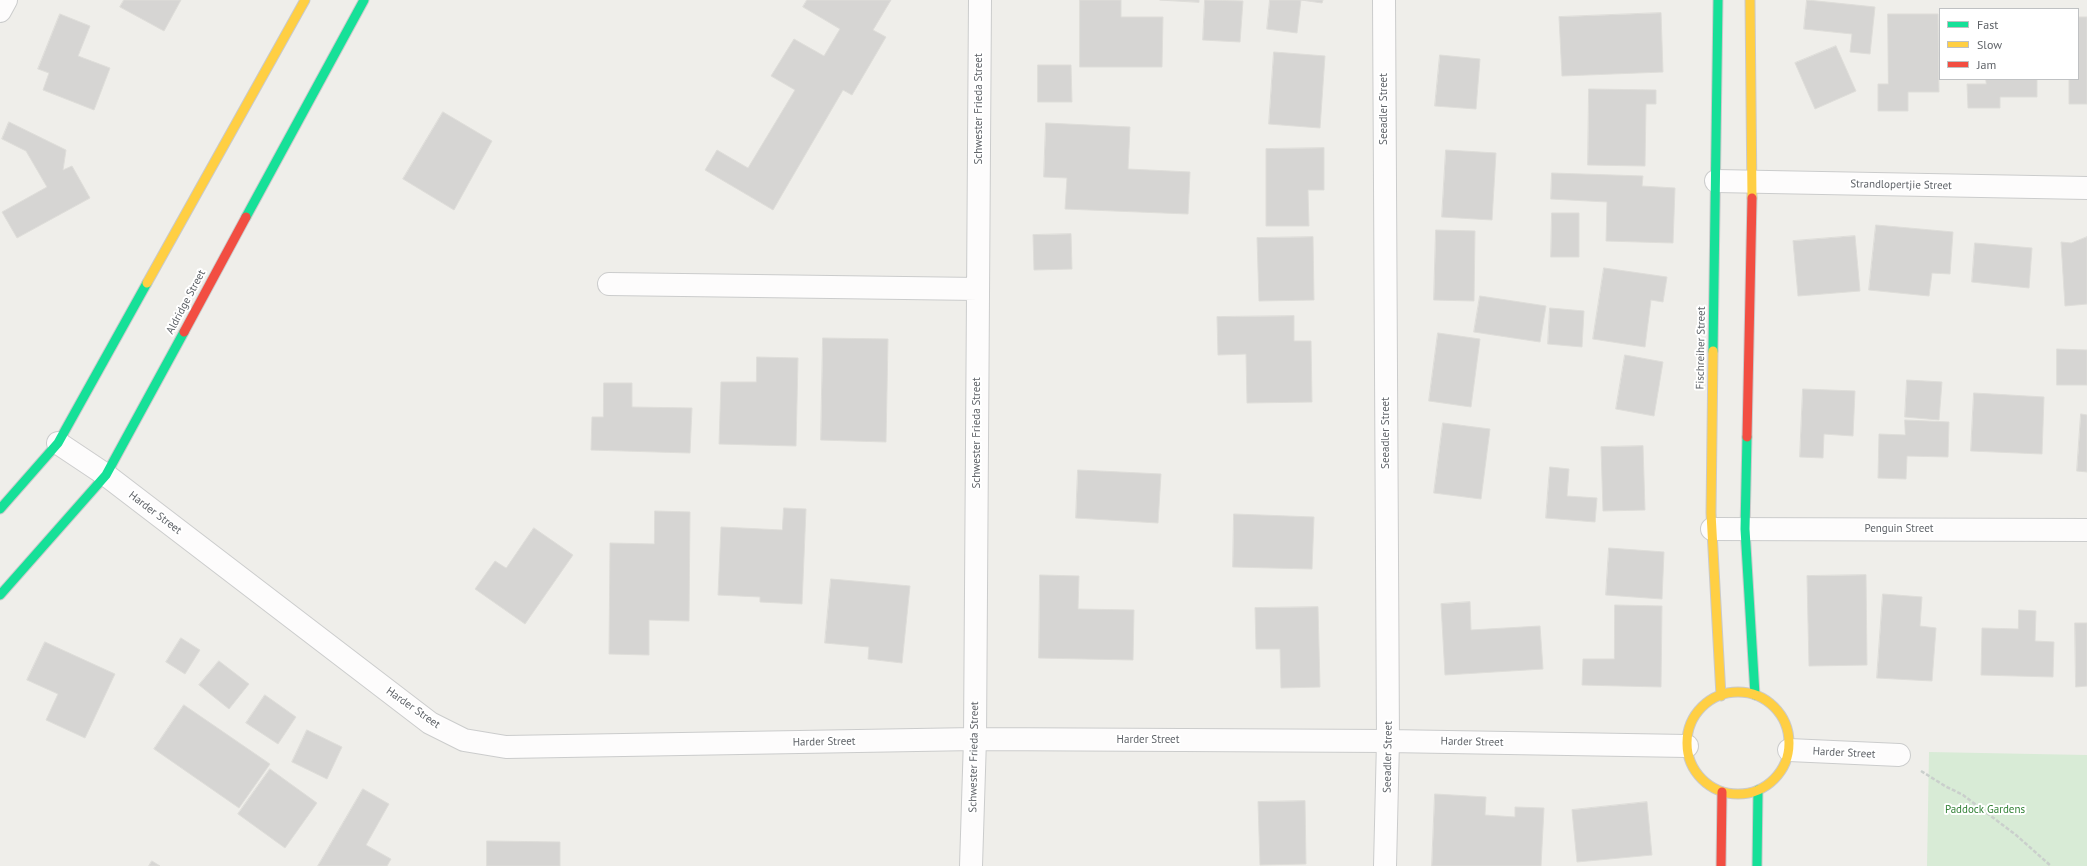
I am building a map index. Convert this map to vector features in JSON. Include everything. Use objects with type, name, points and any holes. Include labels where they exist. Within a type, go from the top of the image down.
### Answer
[{"type":"street","points":[[0,11],[6,0]]},
{"type":"street","points":[[0,509],[58,443],[305,0]]},
{"type":"street","name":"Aldridge Street","points":[[0,595],[106,475],[364,0]]},
{"type":"street","name":"Schwester Frieda Street","points":[[971,866],[975,739],[980,0]]},
{"type":"street","name":"Seeadler Street","points":[[1384,0],[1388,741],[1385,866]]},
{"type":"street","name":"Fischreiher Street","points":[[1718,0],[1712,529],[1721,696]]},
{"type":"street","points":[[1750,0],[1752,183],[1745,529],[1755,695]]},
{"type":"street","name":"Strandlopertjie Street","points":[[1716,181],[1752,183],[2087,188]]},
{"type":"street","points":[[609,284],[978,289]]},
{"type":"street","name":"Harder Street","points":[[58,443],[106,475],[430,723],[464,740],[506,747],[975,739],[1388,741],[1687,746]]},
{"type":"street","name":"Penguin Street","points":[[1712,529],[2087,530]]},
{"type":"street","points":[[1735,692],[1755,695],[1767,701],[1778,710],[1785,722],[1789,736],[1789,750],[1782,770],[1776,779],[1758,790],[1740,794],[1722,792],[1709,785],[1698,775],[1690,761],[1687,746],[1690,727],[1700,710],[1715,697],[1721,696],[1735,692]]},
{"type":"street","name":"Harder Street","points":[[1789,750],[1899,755]]},
{"type":"street","points":[[1756,866],[1758,790]]},
{"type":"street","points":[[1721,866],[1722,792]]},
{"type":"path","points":[[1899,755],[1945,786],[1963,795],[2016,835],[2051,866]]},
{"type":"green space","name":"Paddock Gardens","points":[[1929,752],[2087,755],[2087,866],[1927,866]]},
{"type":"building","points":[[124,0],[181,0],[164,31],[120,7]]},
{"type":"building","points":[[807,0],[891,0],[873,30],[886,37],[852,95],[843,90],[773,210],[705,170],[717,150],[748,168],[795,90],[771,76],[794,39],[824,56],[840,29],[803,7]]},
{"type":"building","points":[[1080,0],[1121,0],[1121,17],[1163,17],[1162,67],[1080,67]]},
{"type":"building","points":[[1160,0],[1199,0],[1199,2]]},
{"type":"building","points":[[1205,0],[1243,1],[1240,42],[1203,40]]},
{"type":"building","points":[[1270,0],[1301,0],[1297,33],[1267,29]]},
{"type":"building","points":[[1301,0],[1323,0],[1322,3]]},
{"type":"building","points":[[1807,0],[1875,7],[1870,54],[1850,52],[1852,34],[1804,29]]},
{"type":"building","points":[[1661,13],[1663,72],[1562,76],[1559,17]]},
{"type":"building","points":[[60,14],[90,26],[78,56],[110,68],[94,110],[43,90],[49,73],[38,69]]},
{"type":"building","points":[[1888,14],[1938,14],[1939,92],[1908,92],[1908,111],[1878,111],[1878,84],[1888,84]]},
{"type":"building","points":[[2079,17],[2087,17],[2087,104],[2069,104],[2069,80],[2079,80]]},
{"type":"building","points":[[1836,46],[1856,91],[1815,109],[1795,63]]},
{"type":"building","points":[[1274,52],[1325,56],[1320,128],[1269,124]]},
{"type":"building","points":[[1440,55],[1480,59],[1476,109],[1435,106]]},
{"type":"building","points":[[1038,65],[1071,65],[1072,102],[1038,102]]},
{"type":"building","points":[[1986,80],[2037,80],[2037,97],[2000,97],[2000,108],[1968,108],[1967,84],[1986,84]]},
{"type":"building","points":[[1589,89],[1656,90],[1656,104],[1646,104],[1645,166],[1588,165]]},
{"type":"building","points":[[443,112],[492,141],[454,210],[403,179]]},
{"type":"building","points":[[9,122],[66,150],[63,170],[72,166],[90,198],[17,238],[2,212],[47,187],[26,151],[2,139]]},
{"type":"building","points":[[1046,123],[1130,127],[1128,169],[1190,172],[1188,214],[1065,209],[1067,178],[1044,177]]},
{"type":"building","points":[[1324,148],[1324,190],[1308,190],[1309,226],[1266,226],[1266,149]]},
{"type":"building","points":[[1446,150],[1496,153],[1492,220],[1442,217]]},
{"type":"building","points":[[1552,173],[1643,176],[1642,186],[1675,188],[1673,243],[1606,241],[1607,202],[1551,199]]},
{"type":"building","points":[[1552,213],[1579,213],[1579,257],[1551,257]]},
{"type":"building","points":[[1876,225],[1953,232],[1950,274],[1932,273],[1929,296],[1869,290]]},
{"type":"building","points":[[1436,230],[1475,231],[1474,301],[1434,300]]},
{"type":"building","points":[[1071,234],[1072,269],[1034,270],[1033,235]]},
{"type":"building","points":[[1855,236],[1860,291],[1798,296],[1793,241]]},
{"type":"building","points":[[1313,237],[1314,300],[1259,301],[1257,238]]},
{"type":"building","points":[[2087,237],[2087,304],[2065,306],[2061,242],[2071,243]]},
{"type":"building","points":[[1975,243],[2032,248],[2029,288],[1972,282]]},
{"type":"building","points":[[1604,268],[1667,277],[1663,302],[1651,300],[1645,347],[1593,339]]},
{"type":"building","points":[[1480,296],[1546,306],[1540,342],[1474,332]]},
{"type":"building","points":[[1550,308],[1584,311],[1582,347],[1548,344]]},
{"type":"building","points":[[1294,316],[1294,341],[1311,341],[1312,402],[1247,403],[1246,354],[1218,355],[1217,317]]},
{"type":"building","points":[[1438,333],[1480,339],[1471,407],[1429,401]]},
{"type":"building","points":[[823,338],[888,339],[886,442],[821,440]]},
{"type":"building","points":[[2057,349],[2087,350],[2087,385],[2057,385]]},
{"type":"building","points":[[1625,355],[1663,362],[1654,416],[1616,409]]},
{"type":"building","points":[[757,357],[798,358],[796,446],[719,444],[721,382],[756,382]]},
{"type":"building","points":[[1907,380],[1942,382],[1939,420],[1905,417]]},
{"type":"building","points":[[604,383],[632,383],[632,407],[692,408],[690,453],[591,450],[592,417],[603,417]]},
{"type":"building","points":[[1803,389],[1855,391],[1853,436],[1824,434],[1823,458],[1800,457]]},
{"type":"building","points":[[1974,393],[2044,397],[2042,454],[1971,451]]},
{"type":"building","points":[[2081,414],[2087,415],[2087,472],[2077,471]]},
{"type":"building","points":[[1905,420],[1949,422],[1948,457],[1907,456],[1906,479],[1878,478],[1879,434],[1905,435]]},
{"type":"building","points":[[1443,423],[1490,429],[1481,499],[1434,493]]},
{"type":"building","points":[[1643,446],[1645,510],[1603,511],[1601,447]]},
{"type":"building","points":[[1550,467],[1569,469],[1567,496],[1597,498],[1595,522],[1546,518]]},
{"type":"building","points":[[1078,470],[1161,474],[1158,523],[1076,518]]},
{"type":"building","points":[[784,508],[806,509],[802,604],[760,602],[760,597],[718,595],[721,527],[782,530]]},
{"type":"building","points":[[655,511],[690,512],[689,621],[649,620],[649,655],[609,654],[610,543],[654,544]]},
{"type":"building","points":[[1234,514],[1314,517],[1312,569],[1233,567]]},
{"type":"building","points":[[534,528],[573,555],[525,624],[475,589],[495,561],[506,568]]},
{"type":"building","points":[[1609,548],[1664,552],[1662,599],[1606,595]]},
{"type":"building","points":[[1040,575],[1079,576],[1078,609],[1134,610],[1133,660],[1039,658]]},
{"type":"building","points":[[1866,575],[1867,665],[1809,666],[1807,576]]},
{"type":"building","points":[[831,579],[910,586],[902,663],[868,659],[869,647],[825,643]]},
{"type":"building","points":[[1883,594],[1922,597],[1920,626],[1936,628],[1932,681],[1877,678]]},
{"type":"building","points":[[1470,602],[1471,630],[1540,626],[1543,669],[1445,675],[1441,604]]},
{"type":"building","points":[[1615,605],[1662,606],[1661,687],[1582,685],[1583,659],[1614,659]]},
{"type":"building","points":[[1318,607],[1320,687],[1281,688],[1280,649],[1256,649],[1255,608]]},
{"type":"building","points":[[2019,610],[2036,611],[2035,641],[2054,642],[2053,677],[1981,675],[1982,628],[2018,629]]},
{"type":"building","points":[[2075,623],[2087,623],[2087,686],[2076,687]]},
{"type":"building","points":[[181,638],[200,650],[185,674],[166,662]]},
{"type":"building","points":[[45,642],[115,674],[85,738],[46,720],[58,694],[27,680]]},
{"type":"building","points":[[219,661],[249,684],[229,709],[199,685]]},
{"type":"building","points":[[265,695],[296,717],[278,744],[246,723]]},
{"type":"building","points":[[184,705],[270,764],[239,808],[154,749]]},
{"type":"building","points":[[307,730],[342,747],[327,779],[292,762]]},
{"type":"building","points":[[270,769],[317,803],[285,848],[238,814]]},
{"type":"building","points":[[363,789],[389,804],[366,845],[391,859],[387,866],[318,866]]},
{"type":"building","points":[[1435,794],[1486,797],[1485,815],[1515,817],[1515,807],[1544,808],[1541,866],[1432,866]]},
{"type":"building","points":[[1305,801],[1306,864],[1260,865],[1258,802]]},
{"type":"building","points":[[1647,802],[1652,855],[1577,862],[1572,810]]},
{"type":"building","points":[[487,841],[560,842],[560,866],[487,866]]},
{"type":"building","points":[[152,861],[160,866],[149,866]]},
{"type":"traffic: fast","points":[[246,217],[364,0]]},
{"type":"traffic: fast","points":[[1713,351],[1718,0]]},
{"type":"traffic: fast","points":[[0,509],[58,443],[147,283]]},
{"type":"traffic: fast","points":[[0,595],[106,475],[184,332]]},
{"type":"traffic: fast","points":[[1747,437],[1745,529],[1755,695]]},
{"type":"traffic: fast","points":[[1757,866],[1758,790]]},
{"type":"traffic: slow","points":[[147,283],[305,0]]},
{"type":"traffic: slow","points":[[1750,0],[1752,198]]},
{"type":"traffic: slow","points":[[1713,351],[1711,513],[1721,696]]},
{"type":"traffic: slow","points":[[1738,692],[1757,696],[1774,707],[1785,724],[1789,743],[1785,762],[1774,779],[1757,790],[1738,794],[1719,790],[1702,779],[1691,762],[1687,743],[1691,724],[1702,707],[1719,696],[1738,692]]},
{"type":"traffic: jam","points":[[1747,437],[1752,198]]},
{"type":"traffic: jam","points":[[184,332],[246,217]]},
{"type":"traffic: jam","points":[[1721,866],[1722,792]]}]
